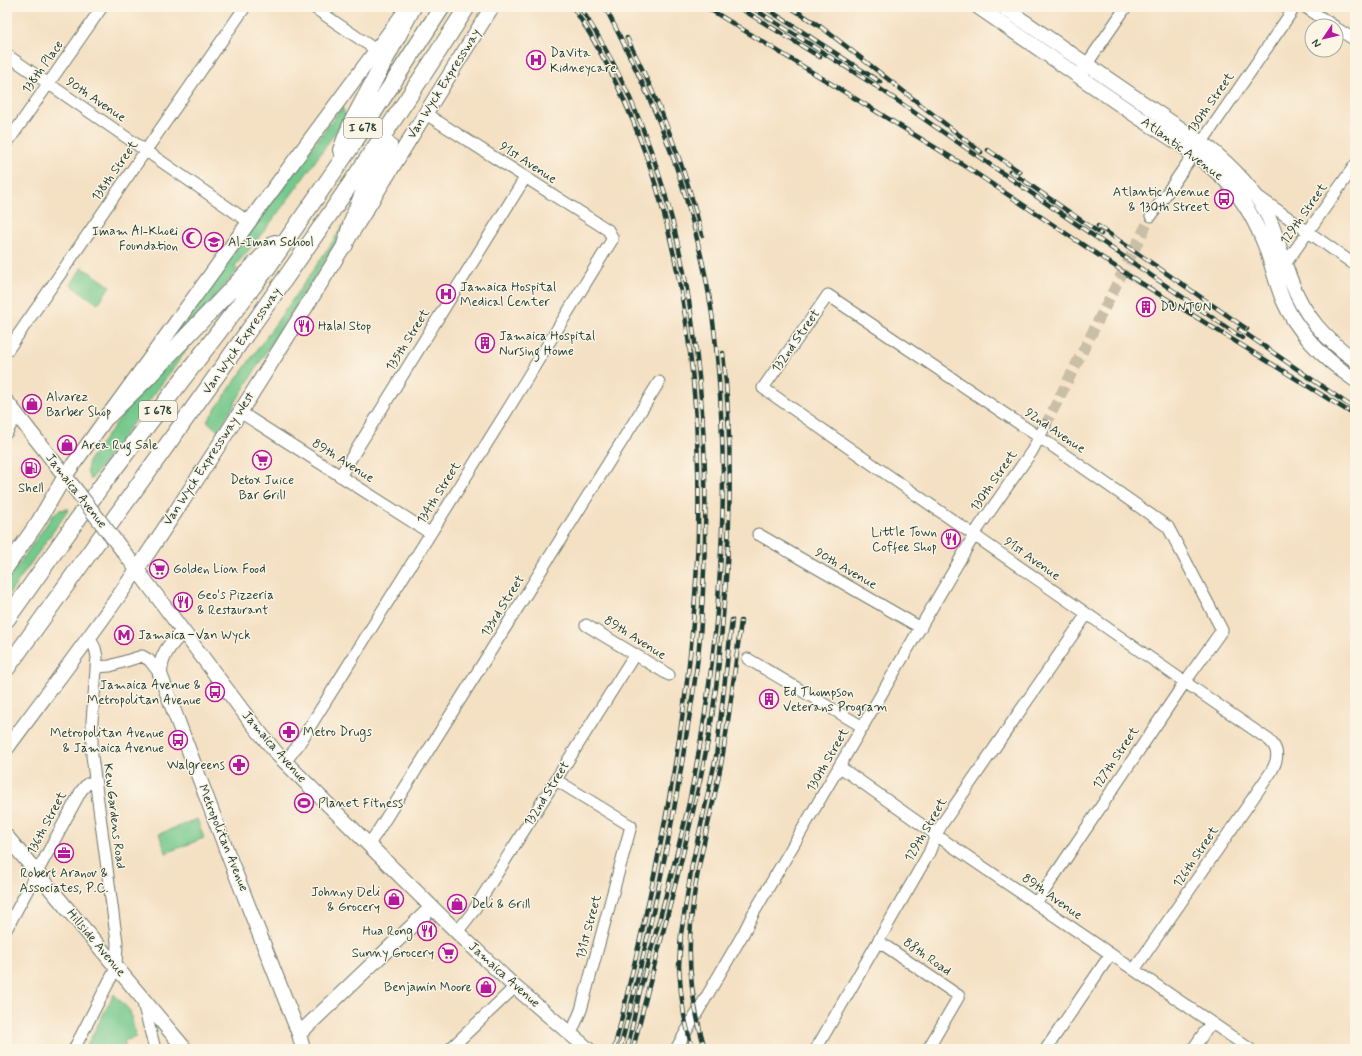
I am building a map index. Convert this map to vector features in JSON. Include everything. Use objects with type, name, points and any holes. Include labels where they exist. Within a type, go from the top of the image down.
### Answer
[{"type":"highway","points":[[332,175],[351,124],[413,7]]},
{"type":"highway","name":"Van Wyck Expressway","points":[[7,619],[102,485],[250,291],[311,206],[442,7]]},
{"type":"highway","name":"Van Wyck Expressway","points":[[7,668],[300,259],[467,7]]},
{"type":"highway","points":[[345,245],[352,218],[358,204],[375,169],[398,131],[407,99]]},
{"type":"highway","points":[[108,416],[311,206]]},
{"type":"main road","points":[[7,567],[38,522],[65,476],[249,222],[408,7]]},
{"type":"main road","name":"Van Wyck Expressway","points":[[397,160],[492,7]]},
{"type":"main road","name":"Atlantic Avenue","points":[[1003,7],[1087,64],[1197,148],[1246,206],[1262,237],[1275,278],[1288,311],[1309,341],[1326,358],[1355,380]]},
{"type":"main road","name":"Atlantic Avenue","points":[[982,8],[1078,76],[1233,169],[1253,193],[1269,220],[1298,297],[1314,323],[1328,340],[1355,360]]},
{"type":"main road","name":"Van Wyck Expressway West","points":[[7,748],[137,570],[240,412],[397,160]]},
{"type":"main road","name":"Jamaica Avenue","points":[[7,402],[80,494],[252,724],[285,762],[432,908],[515,987],[588,1049]]},
{"type":"main road","points":[[160,674],[160,663],[163,657],[173,642],[183,632]]},
{"type":"main road","name":"Metropolitan Avenue","points":[[160,674],[231,862],[299,1034],[303,1049]]},
{"type":"main road","name":"Hillside Avenue","points":[[7,836],[185,1049]]},
{"type":"main road","points":[[299,1034],[432,908]]},
{"type":"street","name":"138th Place","points":[[7,143],[102,7]]},
{"type":"street","name":"138th Street","points":[[7,351],[245,7]]},
{"type":"street","points":[[313,7],[376,50]]},
{"type":"street","points":[[1078,76],[1126,7]]},
{"type":"street","name":"130th Street","points":[[1151,216],[1294,7]]},
{"type":"street","points":[[1305,7],[1322,18]]},
{"type":"street","points":[[1344,33],[1355,40]]},
{"type":"street","name":"90th Avenue","points":[[7,55],[249,222]]},
{"type":"street","name":"91st Avenue","points":[[426,114],[608,230],[612,236]]},
{"type":"street","name":"129th Street","points":[[1275,278],[1355,165]]},
{"type":"street","name":"135th Street","points":[[340,476],[525,178]]},
{"type":"street","points":[[1253,193],[1355,265]]},
{"type":"street","name":"134th Street","points":[[285,762],[299,744],[608,250],[612,236]]},
{"type":"street","name":"132nd Street","points":[[763,388],[828,295]]},
{"type":"street","name":"92nd Avenue","points":[[828,295],[1168,527],[1222,630]]},
{"type":"street","name":"133rd Street","points":[[368,845],[380,829],[659,382]]},
{"type":"street","name":"91st Avenue","points":[[763,388],[1269,740],[1276,749],[1277,758]]},
{"type":"street","name":"89th Avenue","points":[[240,412],[430,533]]},
{"type":"street","points":[[7,432],[12,423],[19,417]]},
{"type":"street","name":"130th Street","points":[[676,1049],[743,934],[753,914],[975,536],[1032,451],[1045,426]]},
{"type":"street","name":"90th Avenue","points":[[758,534],[921,628]]},
{"type":"street","name":"129th Street","points":[[816,1049],[929,853],[936,835],[1087,614]]},
{"type":"street","name":"89th Avenue","points":[[586,625],[669,675]]},
{"type":"street","name":"127th Street","points":[[1036,903],[1185,682],[1222,630]]},
{"type":"street","name":"Kew Gardens Road","points":[[89,637],[95,648],[96,667],[92,747],[95,781],[117,942],[116,968]]},
{"type":"street","name":"132nd Street","points":[[457,932],[472,912],[635,654]]},
{"type":"street","points":[[96,667],[110,666],[142,656],[149,660],[160,674]]},
{"type":"street","points":[[748,659],[863,727]]},
{"type":"street","name":"126th Street","points":[[1134,970],[1271,772],[1277,758]]},
{"type":"street","name":"89th Avenue","points":[[840,767],[1110,955],[1250,1049]]},
{"type":"street","name":"131st Street","points":[[556,780],[630,826],[581,1010],[571,1034]]},
{"type":"street","name":"136th Street","points":[[7,928],[81,791],[87,784],[95,781]]},
{"type":"street","name":"88th Road","points":[[878,941],[959,996],[928,1049]]},
{"type":"street","points":[[1046,1049],[1110,955]]},
{"type":"street","points":[[74,1049],[116,968]]},
{"type":"street","points":[[450,1049],[515,987]]},
{"type":"street","points":[[142,998],[155,1049]]},
{"type":"street","points":[[1193,1049],[1211,1023]]},
{"type":"green space","points":[[342,107],[346,117],[306,174],[264,231],[234,267],[238,270],[177,340],[175,332]]},
{"type":"green space","points":[[343,226],[345,227],[325,261],[277,334],[218,431],[207,421]]},
{"type":"green space","points":[[82,267],[110,286],[98,304],[71,285]]},
{"type":"green space","points":[[216,310],[91,480],[87,470],[89,460],[128,407]]},
{"type":"green space","points":[[69,509],[7,597],[7,581],[53,515],[60,510]]},
{"type":"green space","points":[[197,819],[204,838],[166,853],[159,834]]},
{"type":"green space","points":[[114,994],[130,1011],[136,1037],[124,1041],[126,1047],[119,1049],[85,1049]]},
{"type":"tunnel","points":[[1045,426],[1151,216]]},
{"type":"railway","points":[[573,7],[613,76],[629,112],[644,149],[667,225],[683,303],[694,390],[698,476],[697,561],[691,647],[680,732],[666,817],[649,901],[614,1049]]},
{"type":"railway","points":[[580,7],[603,44],[641,123],[656,164],[668,206],[679,249],[694,335],[699,373],[704,448],[705,523],[703,598],[696,676],[665,858],[620,1049]]},
{"type":"railway","points":[[605,7],[636,69],[672,153],[696,234],[706,280],[718,361],[723,472],[721,554],[715,636],[698,758],[679,847],[640,991],[627,1049]]},
{"type":"railway","points":[[706,7],[962,164],[1128,275],[1348,411]]},
{"type":"railway","points":[[738,7],[820,57]]},
{"type":"railway","points":[[751,7],[876,86],[1242,338]]},
{"type":"railway","points":[[764,7],[880,82]]},
{"type":"railway","points":[[790,7],[821,27],[981,152]]},
{"type":"railway","points":[[627,38],[650,86],[670,134],[688,184],[702,235]]},
{"type":"railway","points":[[988,150],[1020,172]]},
{"type":"railway","points":[[1010,171],[1101,234]]},
{"type":"railway","points":[[1098,226],[1247,329]]},
{"type":"railway","points":[[1239,329],[1355,409]]},
{"type":"railway","points":[[633,1049],[691,822],[707,746],[715,697],[726,583],[730,484],[730,452],[723,353]]},
{"type":"railway","points":[[692,1049],[684,1015],[681,992],[679,966],[681,934],[692,865],[716,757],[732,620]]},
{"type":"railway","points":[[705,1049],[697,1018],[692,987],[690,955],[691,923],[696,882],[725,742],[741,621]]},
{"type":"place","name":"DaVita Kidneycare","points":[[536,60]]},
{"type":"place","name":"Atlantic Avenue & 130th Street","points":[[1224,199]]},
{"type":"place","name":"Imam Al-Khoei Foundation","points":[[192,238]]},
{"type":"place","name":"Al-Iman School","points":[[214,242]]},
{"type":"place","name":"Jamaica Hospital Medical Center","points":[[446,294]]},
{"type":"place","name":"DUNTON","points":[[1146,307]]},
{"type":"place","name":"Halal Stop","points":[[304,326]]},
{"type":"place","name":"Jamaica Hospital Nursing Home","points":[[485,343]]},
{"type":"place","name":"Alvarez Barber Shop","points":[[32,404]]},
{"type":"place","name":"Area Rug Sale","points":[[67,445]]},
{"type":"place","name":"Detox Juice Bar Grill","points":[[262,460]]},
{"type":"place","name":"Shell","points":[[31,468]]},
{"type":"place","name":"Little Town Coffee Shop","points":[[951,539]]},
{"type":"place","name":"Golden Lion Food","points":[[159,569]]},
{"type":"place","name":"Geo's Pizzeria & Restaurant","points":[[183,602]]},
{"type":"place","name":"Jamaica–Van Wyck","points":[[124,635]]},
{"type":"place","name":"Jamaica Avenue & Metropolitan Avenue","points":[[215,692]]},
{"type":"place","name":"Ed Thompson Veterans Program","points":[[769,699]]},
{"type":"place","name":"Metro Drugs","points":[[289,732]]},
{"type":"place","name":"Metropolitan Avenue & Jamaica Avenue","points":[[178,740]]},
{"type":"place","name":"Walgreens","points":[[239,765]]},
{"type":"place","name":"Planet Fitness","points":[[304,803]]},
{"type":"place","name":"Robert Aranov & Associates, P.C.","points":[[64,853]]},
{"type":"place","name":"Johnny Deli & Grocery","points":[[394,899]]},
{"type":"place","name":"Deli & Grill","points":[[457,904]]},
{"type":"place","name":"Hua Rong","points":[[427,931]]},
{"type":"place","name":"Sunny Grocery","points":[[448,953]]},
{"type":"place","name":"Benjamin Moore","points":[[486,987]]}]
